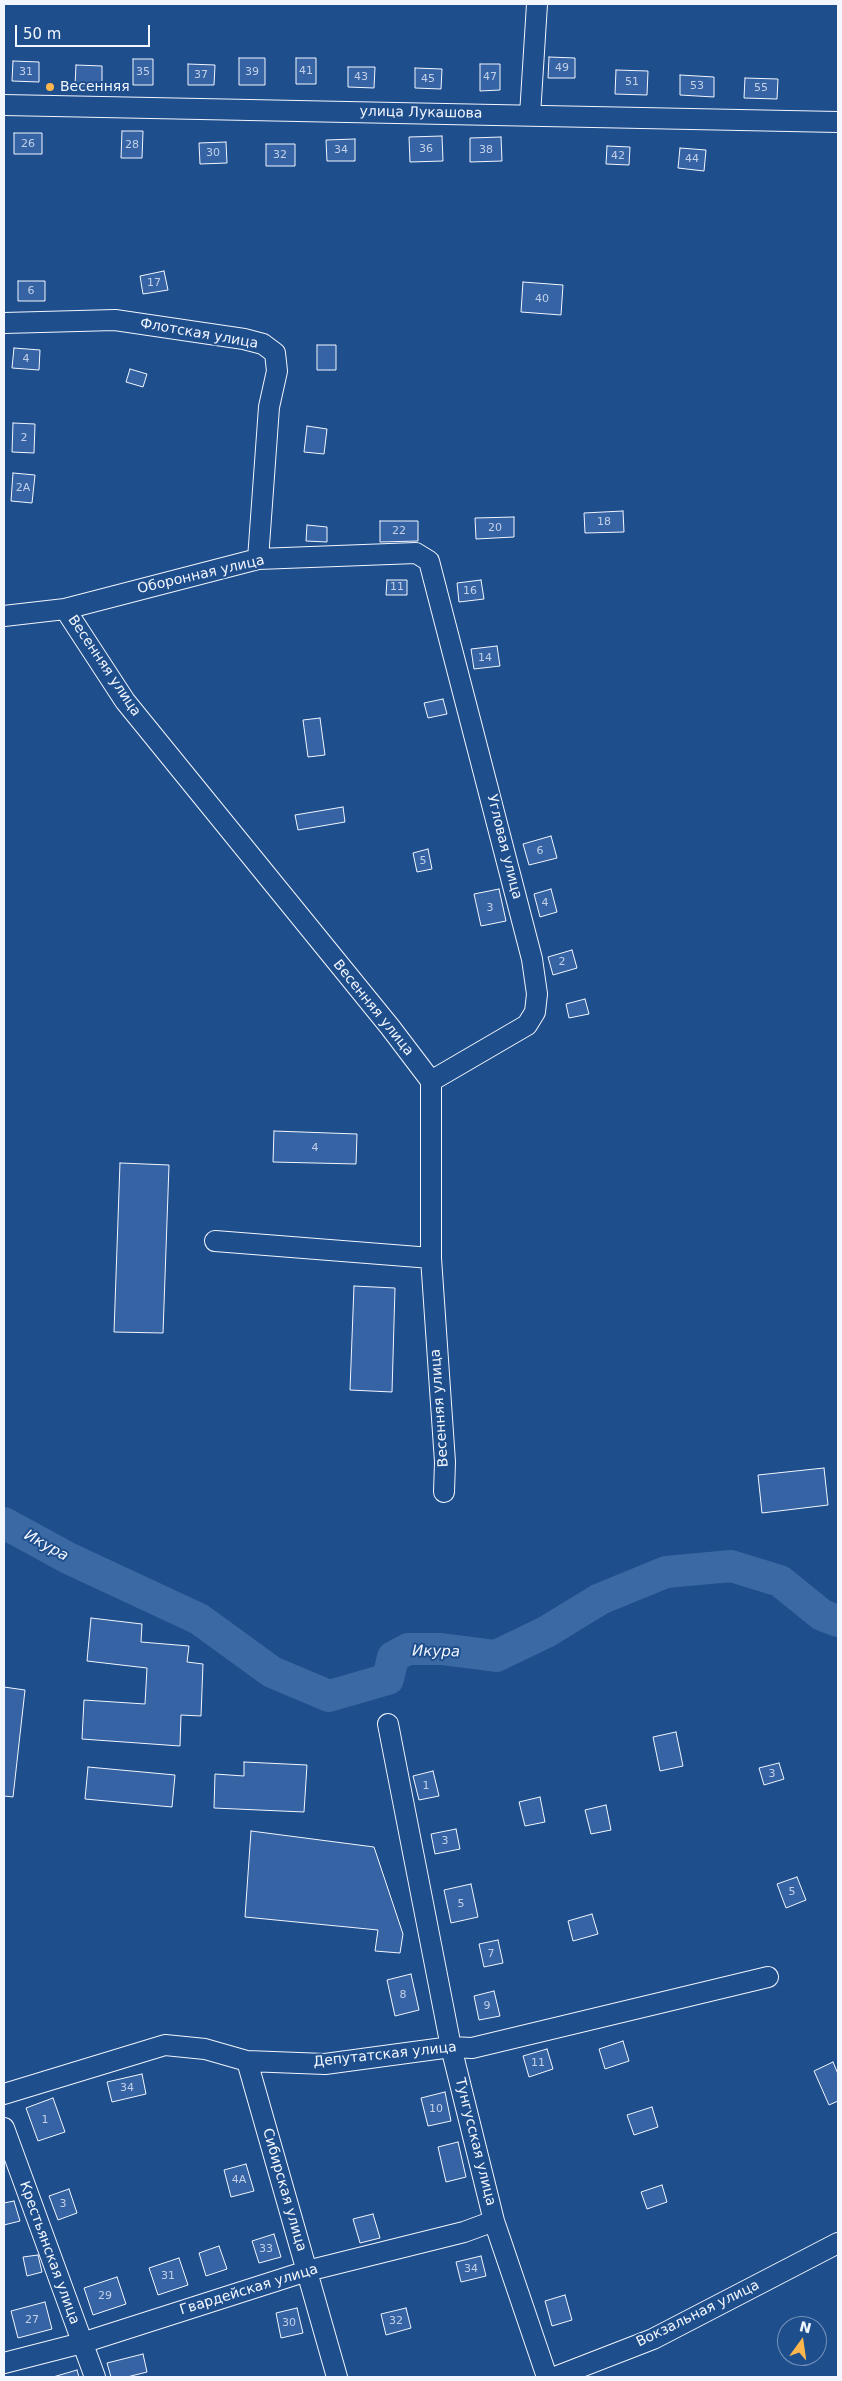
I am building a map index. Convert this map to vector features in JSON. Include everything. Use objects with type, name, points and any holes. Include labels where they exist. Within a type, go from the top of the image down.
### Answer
[{"type":"street","points":[[530,115],[537,4]]},
{"type":"street","name":"улица Лукашова","points":[[4,105],[838,122]]},
{"type":"street","name":"Флотская улица","points":[[4,323],[115,320],[244,339],[263,344],[275,353],[277,371],[269,407],[258,559]]},
{"type":"street","name":"Оборонная улица","points":[[4,616],[66,608],[258,559],[416,553],[429,561]]},
{"type":"street","name":"Угловая улица","points":[[429,561],[532,959],[537,994],[535,1012],[527,1025],[430,1081]]},
{"type":"street","name":"Весенняя улица","points":[[66,608],[125,701],[390,1027],[430,1081],[431,1258],[445,1462],[444,1492]]},
{"type":"street","points":[[215,1241],[431,1258]]},
{"type":"street","name":"Тунгусская улица","points":[[388,1724],[451,2047],[489,2194],[494,2221],[547,2377]]},
{"type":"street","name":"Депутатская улица","points":[[4,2094],[165,2045],[205,2049],[247,2061],[325,2064],[451,2047],[472,2048],[768,1977]]},
{"type":"street","name":"Сибирская улица","points":[[247,2061],[338,2377]]},
{"type":"street","name":"Крестьянская улица","points":[[4,2128],[95,2377]]},
{"type":"street","points":[[464,2232],[481,2212],[489,2194]]},
{"type":"street","name":"Гвардейская улица","points":[[4,2363],[82,2343],[306,2271],[464,2232],[494,2221]]},
{"type":"street","name":"Вокзальная улица","points":[[555,2377],[653,2338],[838,2243]]},
{"type":"building","points":[[549,57],[575,58],[575,78],[548,78]]},
{"type":"building","points":[[239,58],[265,58],[265,85],[239,85]]},
{"type":"building","points":[[296,58],[316,58],[316,84],[296,84]]},
{"type":"building","points":[[133,59],[153,59],[153,85],[133,85]]},
{"type":"building","points":[[13,61],[39,62],[39,82],[12,81]]},
{"type":"building","points":[[188,64],[215,65],[214,85],[188,85]]},
{"type":"building","points":[[480,64],[500,64],[500,90],[480,91]]},
{"type":"building","points":[[76,65],[102,66],[102,86],[75,86]]},
{"type":"building","points":[[348,67],[375,67],[374,88],[348,87]]},
{"type":"building","points":[[415,68],[442,69],[441,89],[415,88]]},
{"type":"building","points":[[616,70],[648,71],[647,95],[615,94]]},
{"type":"building","points":[[680,75],[714,77],[714,97],[680,95]]},
{"type":"building","points":[[745,78],[778,79],[777,99],[744,98]]},
{"type":"building","points":[[122,131],[143,131],[142,158],[121,158]]},
{"type":"building","points":[[14,133],[42,133],[42,154],[14,154]]},
{"type":"building","points":[[442,136],[443,161],[410,162],[409,137]]},
{"type":"building","points":[[501,137],[502,161],[470,162],[470,138]]},
{"type":"building","points":[[355,139],[355,161],[327,161],[326,140]]},
{"type":"building","points":[[226,142],[227,163],[200,164],[199,143]]},
{"type":"building","points":[[266,144],[295,144],[295,166],[266,166]]},
{"type":"building","points":[[607,146],[630,147],[629,165],[606,164]]},
{"type":"building","points":[[680,148],[706,150],[704,171],[678,168]]},
{"type":"building","points":[[164,271],[168,290],[143,294],[140,276]]},
{"type":"building","points":[[18,281],[45,281],[45,301],[18,301]]},
{"type":"building","points":[[523,282],[563,285],[561,315],[521,312]]},
{"type":"building","points":[[317,345],[336,345],[336,370],[317,370]]},
{"type":"building","points":[[14,348],[40,350],[39,370],[12,368]]},
{"type":"building","points":[[130,369],[147,374],[143,387],[126,382]]},
{"type":"building","points":[[13,423],[35,424],[34,453],[12,452]]},
{"type":"building","points":[[307,426],[327,429],[324,454],[304,452]]},
{"type":"building","points":[[13,473],[35,475],[32,503],[11,501]]},
{"type":"building","points":[[623,511],[624,532],[585,533],[584,513]]},
{"type":"building","points":[[514,517],[514,537],[476,539],[475,518]]},
{"type":"building","points":[[380,521],[418,521],[418,541],[380,542]]},
{"type":"building","points":[[307,525],[327,527],[327,542],[306,541]]},
{"type":"building","points":[[387,580],[407,580],[407,595],[386,595]]},
{"type":"building","points":[[481,580],[484,599],[459,602],[457,583]]},
{"type":"building","points":[[497,646],[500,666],[474,669],[471,649]]},
{"type":"building","points":[[443,699],[447,714],[428,718],[424,703]]},
{"type":"building","points":[[320,718],[325,755],[308,757],[303,720]]},
{"type":"building","points":[[343,807],[345,822],[298,830],[295,815]]},
{"type":"building","points":[[551,836],[557,858],[529,865],[523,844]]},
{"type":"building","points":[[428,849],[432,869],[417,872],[413,853]]},
{"type":"building","points":[[499,889],[506,921],[481,926],[474,894]]},
{"type":"building","points":[[551,889],[557,912],[540,917],[534,894]]},
{"type":"building","points":[[572,950],[577,968],[553,975],[548,957]]},
{"type":"building","points":[[585,999],[589,1014],[569,1018],[566,1004]]},
{"type":"building","points":[[274,1131],[357,1134],[356,1164],[273,1162]]},
{"type":"building","points":[[120,1163],[169,1165],[163,1333],[114,1332]]},
{"type":"building","points":[[354,1286],[395,1288],[392,1392],[350,1390]]},
{"type":"building","points":[[824,1468],[828,1505],[762,1513],[758,1475]]},
{"type":"building","points":[[91,1618],[142,1624],[141,1642],[189,1646],[187,1662],[203,1664],[201,1716],[181,1715],[180,1746],[82,1739],[84,1700],[145,1704],[147,1668],[87,1661]]},
{"type":"building","points":[[4,1687],[25,1690],[13,1797],[4,1796]]},
{"type":"building","points":[[676,1732],[683,1766],[660,1771],[653,1737]]},
{"type":"building","points":[[244,1762],[307,1765],[304,1812],[214,1808],[215,1774],[244,1776]]},
{"type":"building","points":[[779,1763],[784,1779],[764,1785],[759,1768]]},
{"type":"building","points":[[88,1767],[175,1775],[172,1807],[85,1799]]},
{"type":"building","points":[[433,1771],[439,1796],[419,1800],[413,1776]]},
{"type":"building","points":[[540,1797],[545,1822],[525,1826],[519,1802]]},
{"type":"building","points":[[606,1805],[611,1830],[591,1834],[585,1810]]},
{"type":"building","points":[[456,1829],[460,1849],[435,1854],[431,1834]]},
{"type":"building","points":[[251,1831],[374,1847],[403,1934],[400,1953],[375,1951],[378,1930],[245,1917]]},
{"type":"building","points":[[797,1877],[806,1900],[786,1908],[777,1884]]},
{"type":"building","points":[[471,1884],[478,1917],[451,1923],[444,1890]]},
{"type":"building","points":[[592,1914],[598,1934],[573,1941],[568,1921]]},
{"type":"building","points":[[498,1940],[503,1963],[484,1967],[479,1944]]},
{"type":"building","points":[[411,1974],[419,2010],[395,2016],[387,1980]]},
{"type":"building","points":[[494,1991],[500,2016],[479,2020],[474,1996]]},
{"type":"building","points":[[623,2041],[629,2061],[605,2069],[599,2049]]},
{"type":"building","points":[[547,2049],[553,2069],[529,2077],[523,2056]]},
{"type":"building","points":[[833,2062],[838,2074],[838,2101],[829,2105],[814,2071]]},
{"type":"building","points":[[142,2074],[146,2094],[112,2102],[107,2082]]},
{"type":"building","points":[[445,2092],[451,2121],[428,2126],[421,2098]]},
{"type":"building","points":[[53,2098],[65,2132],[38,2141],[26,2108]]},
{"type":"building","points":[[652,2107],[658,2127],[634,2135],[627,2115]]},
{"type":"building","points":[[458,2142],[466,2177],[446,2182],[438,2147]]},
{"type":"building","points":[[246,2164],[254,2191],[231,2197],[224,2170]]},
{"type":"building","points":[[662,2185],[667,2202],[647,2209],[641,2192]]},
{"type":"building","points":[[69,2189],[77,2213],[58,2220],[49,2196]]},
{"type":"building","points":[[14,2201],[20,2221],[4,2225],[4,2203]]},
{"type":"building","points":[[373,2214],[380,2238],[360,2243],[353,2219]]},
{"type":"building","points":[[274,2234],[281,2257],[259,2263],[252,2241]]},
{"type":"building","points":[[219,2246],[227,2269],[206,2276],[199,2253]]},
{"type":"building","points":[[38,2255],[42,2272],[27,2276],[23,2257]]},
{"type":"building","points":[[481,2256],[486,2276],[461,2282],[456,2262]]},
{"type":"building","points":[[179,2258],[188,2285],[158,2295],[149,2268]]},
{"type":"building","points":[[117,2277],[126,2304],[93,2315],[84,2288]]},
{"type":"building","points":[[565,2295],[572,2320],[552,2326],[545,2301]]},
{"type":"building","points":[[45,2302],[52,2329],[18,2338],[11,2311]]},
{"type":"building","points":[[297,2308],[303,2333],[281,2338],[276,2313]]},
{"type":"building","points":[[406,2308],[411,2328],[386,2335],[381,2314]]},
{"type":"building","points":[[143,2354],[147,2372],[127,2377],[111,2377],[107,2363]]},
{"type":"building","points":[[77,2370],[79,2377],[53,2377]]},
{"type":"waterway","name":"Икура","points":[[4,1523],[68,1558],[199,1619],[272,1672],[329,1696],[388,1679],[393,1657],[408,1649],[441,1649],[496,1656],[546,1632],[600,1599],[666,1572],[731,1566],[780,1581],[822,1615],[838,1621]]},
{"type":"place","name":"Весенняя","points":[[50,87]]}]
